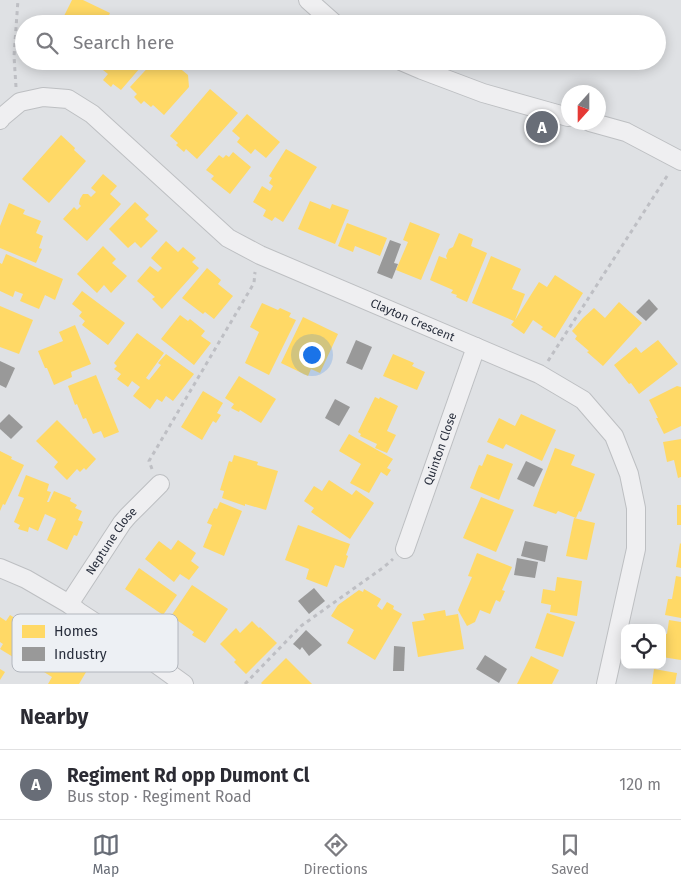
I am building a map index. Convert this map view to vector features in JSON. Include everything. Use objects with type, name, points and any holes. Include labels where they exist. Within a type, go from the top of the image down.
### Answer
[{"type":"street","points":[[308,0],[325,15]]},
{"type":"street","points":[[422,70],[483,93],[561,114]]},
{"type":"street","name":"Clayton Crescent","points":[[0,120],[2,116],[20,102],[43,97],[68,99],[92,114],[228,238],[260,255],[539,374],[583,400],[614,436],[629,474],[636,508],[636,549],[606,684]]},
{"type":"street","points":[[606,126],[626,132],[680,158]]},
{"type":"street","name":"Quinton Close","points":[[405,549],[476,347]]},
{"type":"street","name":"Neptune Close","points":[[70,604],[122,523],[160,484]]},
{"type":"street","points":[[0,568],[26,579],[70,604],[82,614]]},
{"type":"street","points":[[167,672],[184,684]]},
{"type":"path","points":[[17,15],[18,0]]},
{"type":"path","points":[[15,42],[16,92],[20,102]]},
{"type":"path","points":[[539,374],[680,158]]},
{"type":"path","points":[[160,484],[149,461],[254,283],[255,268],[260,255]]},
{"type":"path","points":[[245,684],[301,626],[384,567],[405,549]]},
{"type":"building: Homes","points":[[72,0],[83,0],[110,13],[109,15],[64,15]]},
{"type":"building: Homes","points":[[103,70],[138,70],[121,90],[113,84],[111,87],[103,80],[108,74]]},
{"type":"building: Homes","points":[[146,70],[182,70],[188,75],[189,87],[164,115],[153,105],[151,107],[144,101],[141,104],[134,97],[137,94],[130,87]]},
{"type":"building: Homes","points":[[210,89],[238,113],[197,159],[186,149],[184,152],[170,136]]},
{"type":"building: Homes","points":[[247,114],[280,142],[266,158],[255,149],[251,154],[237,142],[240,138],[232,131]]},
{"type":"building: Homes","points":[[61,135],[86,161],[49,203],[22,179]]},
{"type":"building: Homes","points":[[286,149],[317,167],[283,222],[275,217],[272,221],[263,216],[266,210],[253,202],[262,186],[270,191],[273,186],[269,183],[272,178],[269,176]]},
{"type":"building: Homes","points":[[233,152],[251,167],[230,194],[211,179],[214,176],[206,170],[219,155],[223,158],[226,155],[229,157]]},
{"type":"building: Homes","points":[[103,174],[117,186],[110,194],[121,204],[87,241],[63,219],[74,207],[77,210],[81,206],[79,204],[83,194],[88,194],[91,197],[96,192],[91,188]]},
{"type":"building: Homes","points":[[310,201],[330,209],[332,204],[349,210],[335,244],[298,229]]},
{"type":"building: Homes","points":[[135,202],[149,215],[145,219],[158,231],[141,248],[135,242],[128,248],[109,229]]},
{"type":"building: Homes","points":[[9,203],[25,210],[23,214],[41,221],[36,233],[43,236],[39,248],[42,249],[36,263],[0,248],[0,226]]},
{"type":"building: Homes","points":[[410,222],[440,234],[421,280],[396,270],[408,242],[403,240]]},
{"type":"building: Homes","points":[[347,223],[387,238],[380,256],[355,246],[353,252],[338,246]]},
{"type":"building: Homes","points":[[459,233],[473,239],[471,246],[487,253],[467,302],[451,293],[453,290],[430,280],[439,256],[447,259],[446,256],[449,249],[453,247]]},
{"type":"building: Homes","points":[[166,241],[178,252],[183,247],[196,258],[192,262],[199,268],[162,309],[152,299],[155,297],[137,281],[150,266],[158,272],[162,268],[151,258]]},
{"type":"building: Homes","points":[[103,246],[116,259],[112,263],[127,276],[111,293],[104,285],[97,293],[77,274]]},
{"type":"building: Homes","points":[[6,254],[63,279],[55,300],[45,295],[39,309],[20,301],[23,294],[15,291],[13,297],[0,291],[0,263],[2,264]]},
{"type":"building: Homes","points":[[491,256],[521,269],[512,289],[525,294],[515,320],[539,282],[547,287],[555,275],[583,293],[555,338],[541,329],[543,327],[533,320],[524,334],[511,325],[514,321],[472,303]]},
{"type":"building: Homes","points":[[207,268],[221,280],[218,284],[233,296],[214,319],[205,312],[203,314],[182,298]]},
{"type":"building: Homes","points":[[82,291],[125,323],[108,345],[82,325],[85,321],[79,316],[82,312],[72,304]]},
{"type":"building: Homes","points":[[619,302],[642,323],[603,366],[575,339],[577,336],[572,331],[594,308],[605,318]]},
{"type":"building: Homes","points":[[262,303],[291,313],[289,317],[296,320],[269,375],[245,363],[259,332],[250,327]]},
{"type":"building: Homes","points":[[0,306],[33,320],[19,354],[0,347]]},
{"type":"building: Homes","points":[[180,315],[188,321],[190,319],[205,331],[201,336],[211,343],[194,365],[161,339]]},
{"type":"building: Homes","points":[[303,317],[338,334],[320,373],[311,369],[308,376],[281,363]]},
{"type":"building: Homes","points":[[75,325],[91,364],[71,372],[72,377],[54,385],[38,351],[63,341],[59,332]]},
{"type":"building: Homes","points":[[137,333],[164,353],[146,378],[149,380],[161,365],[158,363],[166,354],[194,374],[173,401],[166,396],[162,402],[157,399],[150,409],[133,396],[140,387],[132,381],[128,387],[117,379],[121,374],[114,369],[117,366],[114,363]]},
{"type":"building: Homes","points":[[658,340],[678,364],[639,394],[614,365],[636,347],[641,353]]},
{"type":"building: Homes","points":[[393,354],[414,363],[412,366],[425,372],[417,390],[383,376]]},
{"type":"building: Homes","points":[[96,375],[119,432],[104,438],[101,431],[93,434],[86,418],[83,419],[77,404],[75,405],[68,386]]},
{"type":"building: Homes","points":[[239,376],[276,399],[261,423],[240,410],[239,412],[231,408],[234,404],[225,398]]},
{"type":"building: Homes","points":[[677,386],[681,387],[681,426],[664,434],[649,400]]},
{"type":"building: Homes","points":[[203,391],[223,403],[217,413],[221,415],[216,423],[213,421],[202,440],[181,427]]},
{"type":"building: Homes","points":[[375,397],[379,399],[380,397],[398,406],[387,431],[396,435],[387,453],[375,448],[377,444],[360,436],[361,434],[358,432]]},
{"type":"building: Homes","points":[[521,414],[556,430],[542,461],[506,444],[503,449],[487,442],[499,418],[515,426]]},
{"type":"building: Homes","points":[[57,420],[96,459],[86,470],[84,468],[80,472],[77,469],[67,480],[54,467],[58,462],[36,441]]},
{"type":"building: Homes","points":[[349,434],[393,459],[387,468],[391,470],[387,476],[381,472],[369,493],[350,483],[361,464],[339,451]]},
{"type":"building: Homes","points":[[681,439],[681,477],[678,478],[674,460],[667,462],[663,442]]},
{"type":"building: Homes","points":[[555,448],[575,455],[571,465],[595,474],[581,512],[579,511],[576,518],[558,511],[556,514],[533,506]]},
{"type":"building: Homes","points":[[0,451],[24,465],[5,505],[3,504],[0,511]]},
{"type":"building: Homes","points":[[487,454],[513,464],[499,500],[470,488],[479,465],[482,466]]},
{"type":"building: Homes","points":[[234,455],[258,462],[257,465],[278,471],[266,510],[245,504],[245,506],[222,498],[224,491],[220,490],[229,461],[232,462]]},
{"type":"building: Homes","points":[[26,475],[49,484],[47,491],[51,492],[47,502],[49,502],[54,491],[71,498],[70,501],[77,505],[75,508],[82,511],[78,520],[83,522],[77,536],[74,535],[67,550],[47,540],[56,519],[45,514],[38,531],[29,527],[28,532],[18,529],[20,525],[14,522],[24,498],[18,496]]},
{"type":"building: Homes","points":[[329,480],[352,495],[356,490],[374,503],[350,539],[311,512],[314,508],[304,501],[314,486],[322,491]]},
{"type":"building: Homes","points":[[481,497],[514,510],[496,552],[463,538]]},
{"type":"building: Homes","points":[[220,502],[242,511],[224,556],[203,547],[212,525],[207,523],[214,508],[217,509]]},
{"type":"building: Homes","points":[[677,505],[681,505],[681,525],[677,525]]},
{"type":"building: Homes","points":[[574,518],[595,523],[587,560],[566,556]]},
{"type":"building: Homes","points":[[298,525],[350,544],[344,568],[335,565],[327,587],[306,579],[309,569],[285,560]]},
{"type":"building: Homes","points":[[178,540],[196,553],[191,561],[199,567],[189,580],[180,574],[174,582],[145,559],[159,541],[171,550]]},
{"type":"building: Homes","points":[[681,544],[681,568],[676,567]]},
{"type":"building: Homes","points":[[477,553],[512,567],[502,590],[505,591],[500,602],[496,600],[490,614],[480,610],[475,622],[467,626],[458,610],[472,577],[468,576]]},
{"type":"building: Homes","points":[[139,568],[177,595],[164,614],[162,614],[125,589]]},
{"type":"building: Homes","points":[[676,576],[681,577],[681,618],[665,615],[668,599],[672,599]]},
{"type":"building: Homes","points":[[557,577],[582,581],[577,616],[550,612],[551,605],[541,603],[543,589],[555,591]]},
{"type":"building: Homes","points":[[192,585],[228,609],[205,643],[192,635],[194,632],[178,621],[178,614],[172,614]]},
{"type":"building: Homes","points":[[364,589],[381,599],[377,606],[382,610],[387,602],[394,606],[393,609],[402,614],[375,660],[347,643],[354,630],[331,616],[338,605],[359,590],[363,592]]},
{"type":"building: Homes","points":[[445,610],[446,616],[458,614],[464,649],[418,657],[412,622],[425,620],[423,614]]},
{"type":"building: Homes","points":[[547,613],[575,622],[563,657],[535,648]]},
{"type":"building: Homes","points":[[10,615],[12,616],[12,656],[0,649],[3,644],[0,642],[0,617],[6,621]]},
{"type":"building: Homes","points":[[669,620],[681,622],[681,660],[666,658]]},
{"type":"building: Homes","points":[[252,621],[277,643],[246,674],[234,662],[236,660],[220,644],[236,628],[240,633]]},
{"type":"building: Homes","points":[[531,656],[559,670],[552,684],[517,684]]},
{"type":"building: Homes","points":[[286,658],[312,684],[261,683]]},
{"type":"building: Homes","points":[[0,669],[5,672],[0,680]]},
{"type":"building: Homes","points":[[654,669],[677,673],[675,684],[652,684]]},
{"type":"building: Homes","points":[[44,672],[86,672],[79,684],[48,684],[52,677]]},
{"type":"building: Industry","points":[[390,240],[401,244],[394,263],[398,264],[392,279],[377,273]]},
{"type":"building: Industry","points":[[649,299],[658,309],[646,321],[636,312]]},
{"type":"building: Industry","points":[[356,340],[372,347],[362,370],[346,363]]},
{"type":"building: Industry","points":[[0,361],[15,368],[6,388],[0,385]]},
{"type":"building: Industry","points":[[335,399],[350,407],[339,426],[325,418]]},
{"type":"building: Industry","points":[[9,414],[23,427],[11,439],[0,429],[0,423]]},
{"type":"building: Industry","points":[[526,461],[543,469],[534,487],[517,479]]},
{"type":"building: Industry","points":[[525,541],[548,546],[545,562],[521,556]]},
{"type":"building: Industry","points":[[517,558],[538,562],[535,578],[514,575]]},
{"type":"building: Industry","points":[[314,588],[325,601],[309,614],[298,601]]},
{"type":"building: Industry","points":[[306,630],[322,645],[309,656],[302,647],[300,650],[293,644]]},
{"type":"building: Industry","points":[[394,646],[405,647],[404,671],[393,671]]},
{"type":"building: Industry","points":[[485,655],[507,669],[499,683],[476,669]]},
{"type":"place","name":"Regiment Rd opp Dumont Cl","points":[[542,127]]}]
